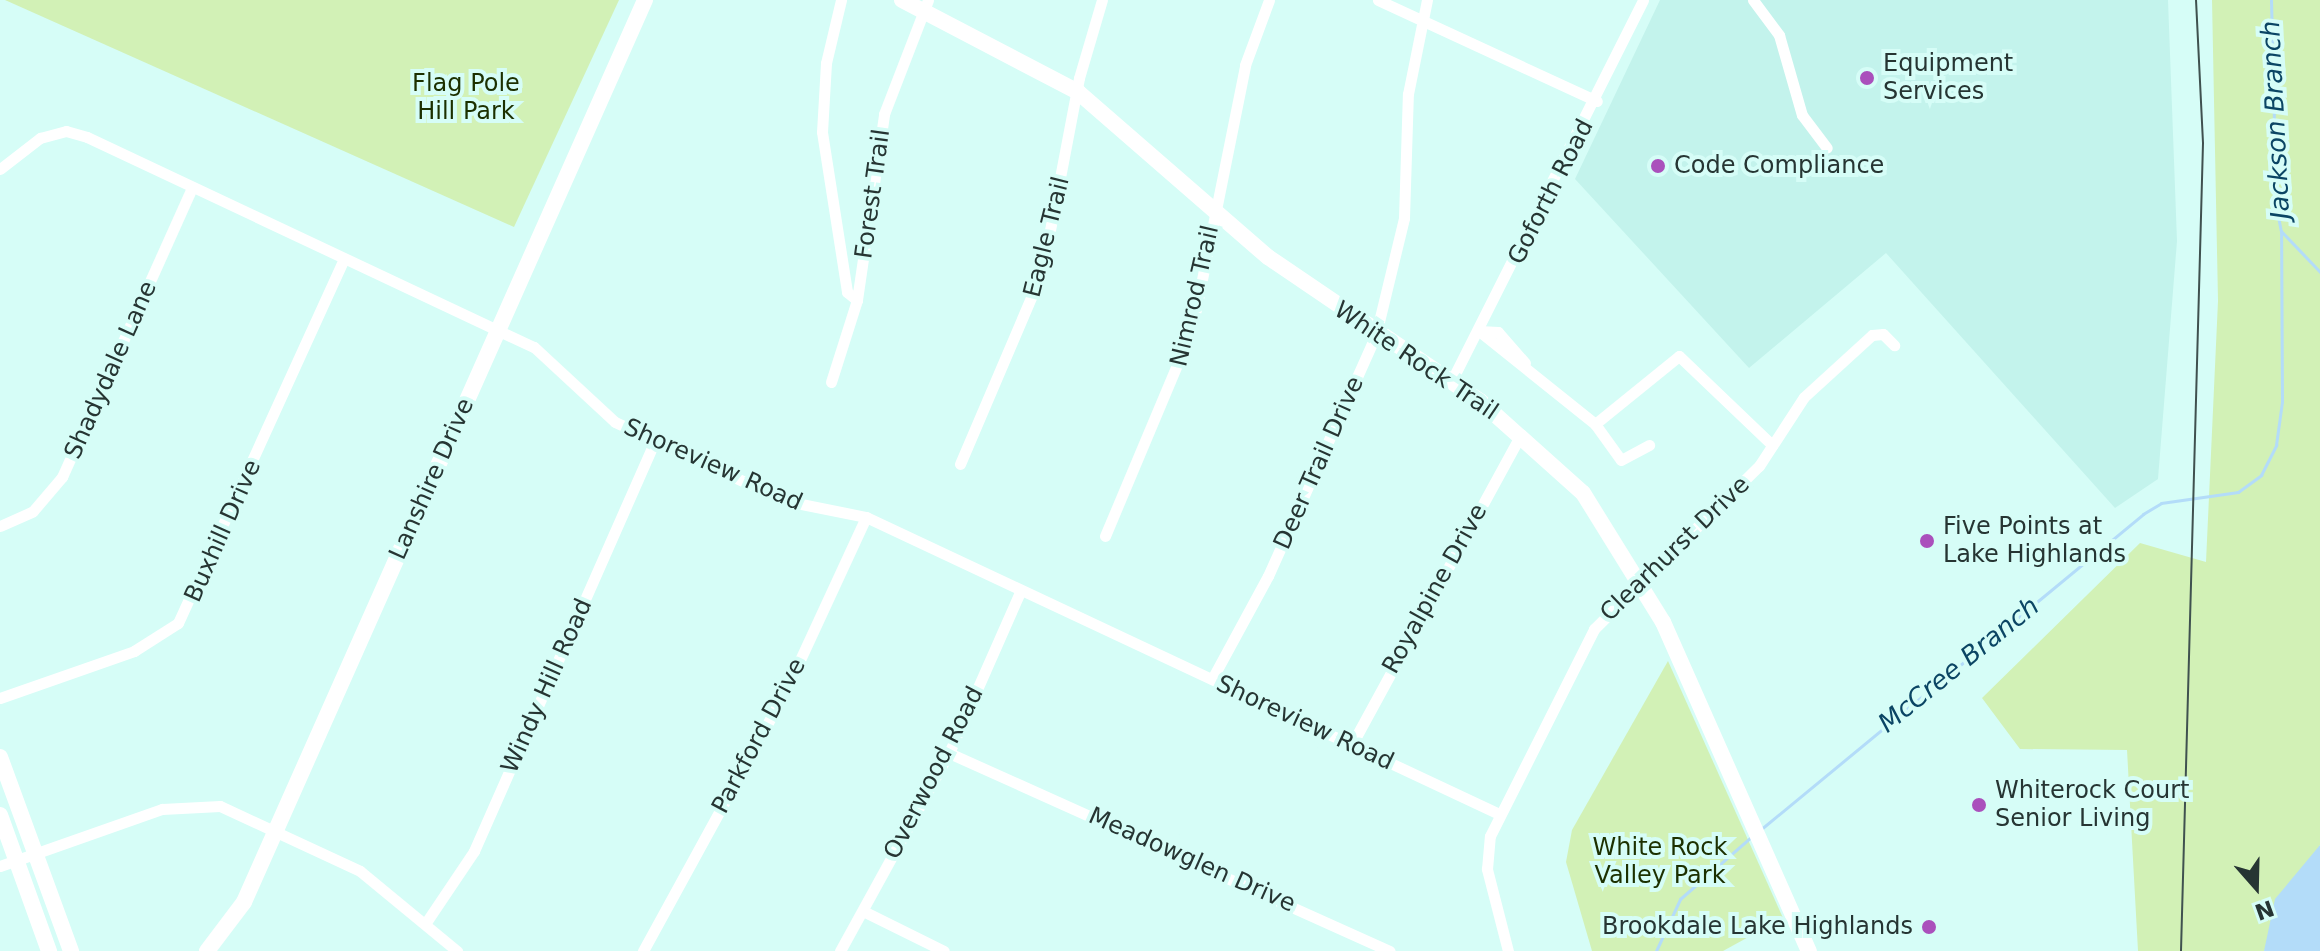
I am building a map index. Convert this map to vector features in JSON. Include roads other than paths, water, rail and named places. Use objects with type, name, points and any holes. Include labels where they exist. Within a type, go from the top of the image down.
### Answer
[{"type":"street","name":"Lanshire Drive","points":[[207,951],[244,902],[645,0]]},
{"type":"street","name":"Forest Trail","points":[[841,0],[826,63],[822,132],[847,292],[857,300]]},
{"type":"street","name":"White Rock Trail","points":[[902,0],[925,5],[1078,92],[1215,211],[1376,334],[1452,380],[1521,434],[1593,505],[1643,583],[1809,951]]},
{"type":"street","name":"Eagle Trail","points":[[960,464],[1042,272],[1078,92],[1102,0]]},
{"type":"street","name":"Nimrod Trail","points":[[1105,536],[1174,382],[1215,211],[1245,65],[1269,0]]},
{"type":"street","points":[[1378,0],[1597,101]]},
{"type":"street","name":"Deer Trail Drive","points":[[1212,679],[1268,576],[1376,334],[1404,218],[1408,94],[1427,22],[1427,0]]},
{"type":"street","name":"Goforth Road","points":[[1452,380],[1597,101],[1643,0]]},
{"type":"street","points":[[1753,0],[1779,35],[1802,115],[1827,148]]},
{"type":"street","name":"Forest Trail","points":[[831,382],[857,300],[876,149],[925,5]]},
{"type":"street","name":"Shoreview Road","points":[[0,169],[40,138],[66,131],[498,331],[549,358],[615,422],[786,501],[866,517],[1497,813]]},
{"type":"street","name":"Shadydale Lane","points":[[0,526],[33,511],[62,477],[192,188]]},
{"type":"street","name":"Buxhill Drive","points":[[0,698],[134,651],[178,623],[344,259]]},
{"type":"street","points":[[1479,331],[1507,338],[1526,363],[1595,424],[1621,460],[1649,445]]},
{"type":"street","name":"Clearhurst Drive","points":[[1508,951],[1487,869],[1497,813],[1594,629],[1643,583],[1772,445],[1789,413],[1872,335],[1883,334],[1894,345]]},
{"type":"street","points":[[1595,424],[1679,356],[1772,445]]},
{"type":"street","name":"Royalpine Drive","points":[[1351,746],[1521,434]]},
{"type":"street","name":"Windy Hill Road","points":[[425,924],[474,851],[655,441]]},
{"type":"street","name":"Parkford Drive","points":[[643,951],[787,688],[866,517]]},
{"type":"street","name":"Overwood Road","points":[[840,951],[949,753],[1021,590]]},
{"type":"street","name":"Meadowglen Drive","points":[[949,753],[1390,951]]},
{"type":"street","points":[[0,757],[71,951]]},
{"type":"street","points":[[8,863],[180,805],[220,806],[277,828],[360,871],[457,951]]},
{"type":"street","points":[[0,815],[8,863],[49,951]]},
{"type":"street","points":[[863,911],[944,951]]},
{"type":"waterway","name":"Jackson Branch","points":[[2271,0],[2276,206],[2281,231],[2320,272]]},
{"type":"waterway","name":"McCree Branch","points":[[1760,830],[2143,514],[2161,503],[2238,492],[2261,475],[2276,445],[2282,402],[2281,231]]},
{"type":"waterway","name":"McCree Branch","points":[[1656,951],[1680,899],[1751,837]]},
{"type":"tram line","points":[[2181,951],[2203,143],[2196,0]]},
{"type":"place","name":"Equipment Services","points":[[1867,78]]},
{"type":"place","name":"Code Compliance","points":[[1658,166]]},
{"type":"place","name":"Five Points at Lake Highlands","points":[[1927,541]]},
{"type":"place","name":"Whiterock Court Senior Living","points":[[1979,805]]},
{"type":"place","name":"Brookdale Lake Highlands","points":[[1929,927]]},
{"type":"park label","name":"Flag Pole Hill Park","points":[[466,98]]},
{"type":"park label","name":"White Rock Valley Park","points":[[1660,862]]}]
